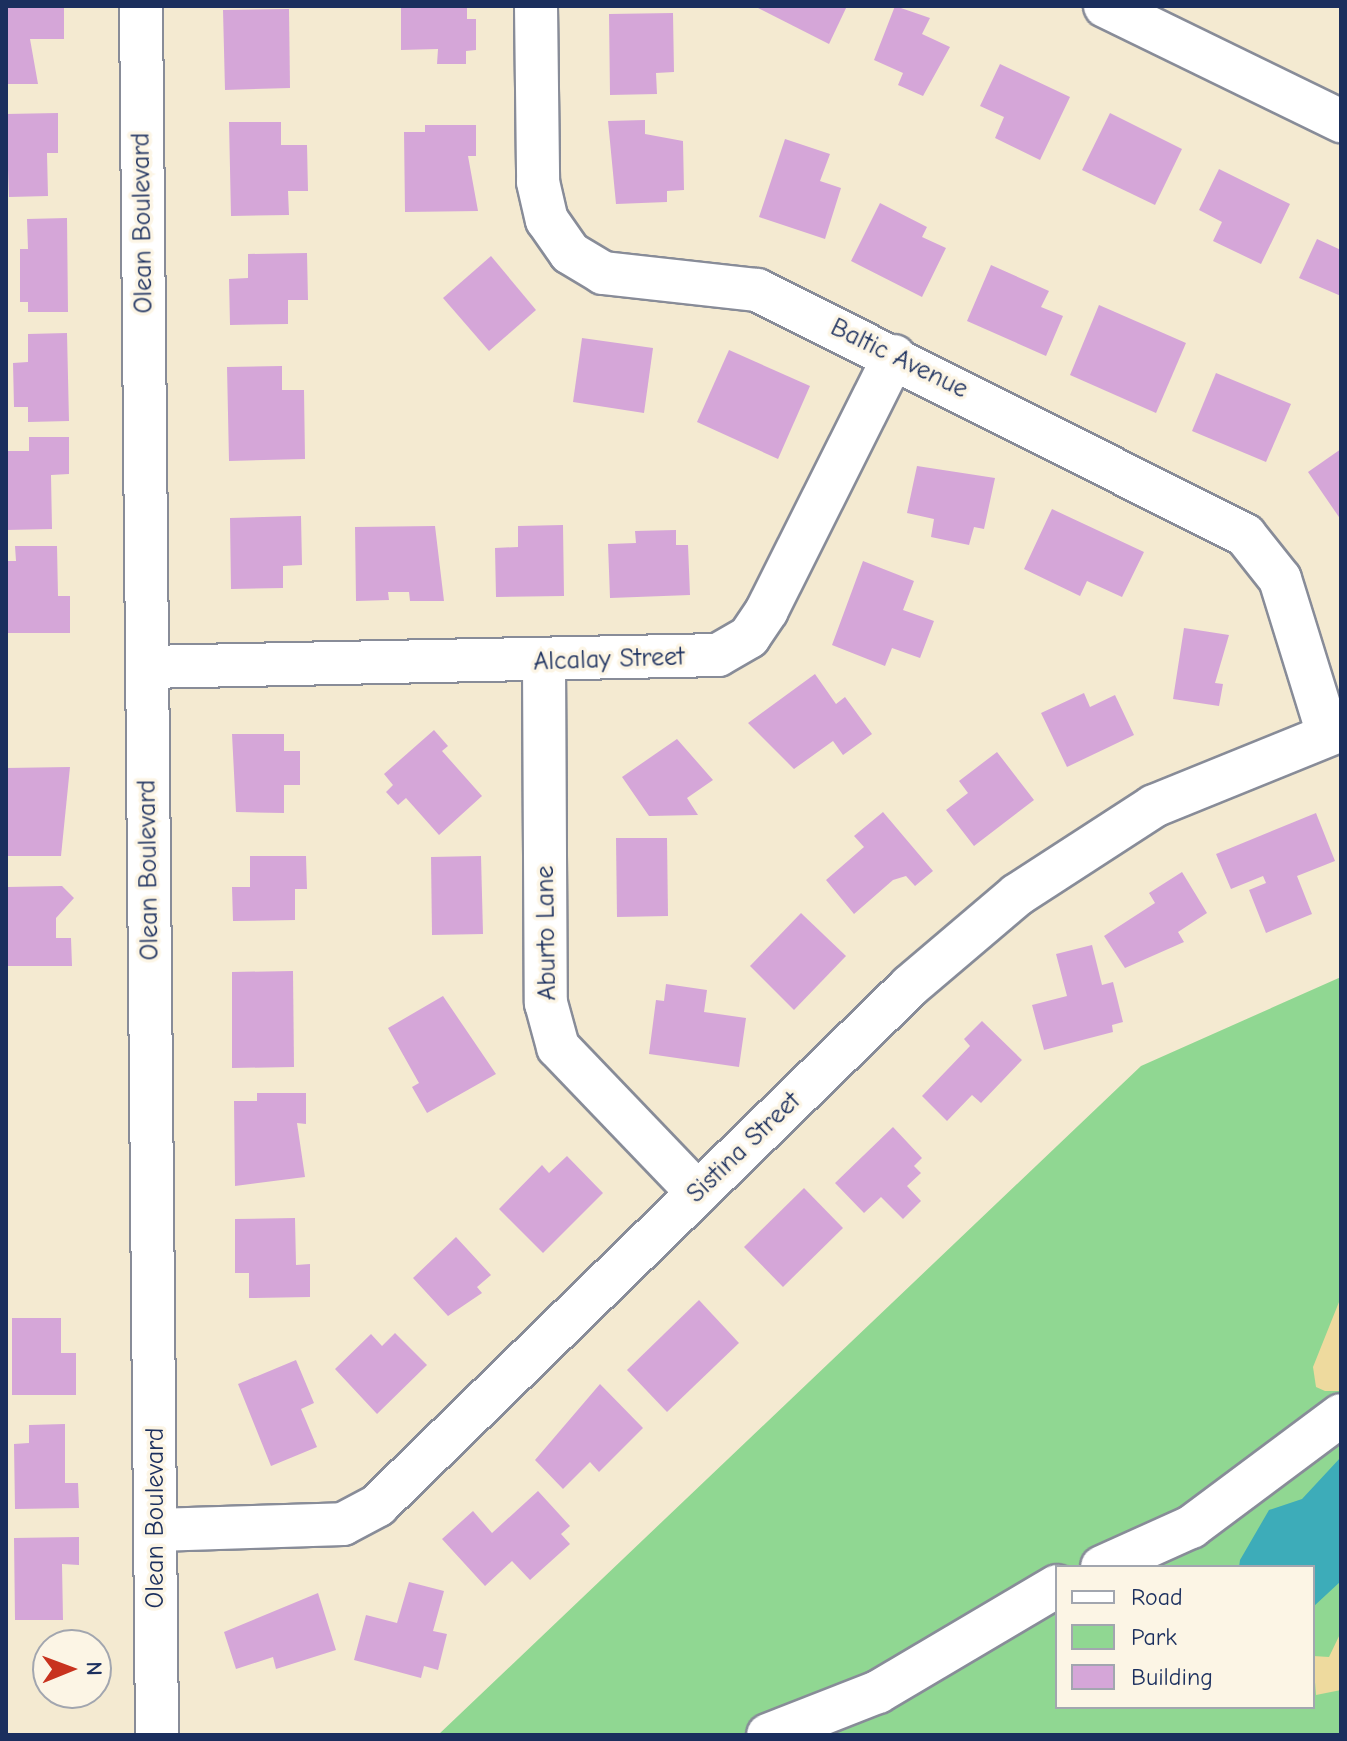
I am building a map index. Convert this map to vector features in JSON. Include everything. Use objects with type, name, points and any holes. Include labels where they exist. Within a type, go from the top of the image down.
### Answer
[{"type":"street","name":"Olean Boulevard","points":[[141,6],[157,1735]]},
{"type":"street","name":"Baltic Avenue","points":[[536,6],[538,182],[547,220],[570,253],[603,273],[757,290],[894,356],[1245,535],[1280,579],[1335,732]]},
{"type":"street","points":[[1105,6],[1341,121]]},
{"type":"street","name":"Alcalay Street","points":[[147,667],[544,663],[718,655],[749,637],[894,356]]},
{"type":"street","name":"Aburto Lane","points":[[544,663],[546,1003],[558,1047],[698,1193]]},
{"type":"street","name":"Sistina Street","points":[[156,1530],[317,1527],[343,1524],[378,1505],[910,986],[1017,895],[1154,806],[1335,732]]},
{"type":"street","points":[[1106,1565],[1191,1527],[1341,1415]]},
{"type":"street","points":[[768,1735],[878,1692],[1055,1587]]},
{"type":"green space","points":[[1341,977],[1341,1735],[438,1735],[1141,1066]]},
{"type":"sand","points":[[1341,1297],[1341,1391],[1325,1391],[1316,1387],[1313,1367]]},
{"type":"sand","points":[[1341,1632],[1341,1690],[1316,1695],[1315,1656],[1329,1657]]},
{"type":"water","points":[[1341,1457],[1341,1581],[1315,1605],[1315,1565],[1239,1565],[1269,1510],[1302,1499]]},
{"type":"building","points":[[401,6],[467,6],[467,19],[476,19],[476,50],[466,51],[466,64],[437,64],[438,49],[401,50]]},
{"type":"building","points":[[754,6],[847,6],[829,44]]},
{"type":"building","points":[[895,6],[930,18],[922,34],[950,47],[923,96],[898,85],[903,73],[874,60]]},
{"type":"building","points":[[6,7],[64,7],[64,39],[30,39],[38,84],[6,84]]},
{"type":"building","points":[[289,9],[290,88],[225,90],[223,10]]},
{"type":"building","points":[[673,13],[674,72],[656,73],[657,94],[610,95],[609,14]]},
{"type":"building","points":[[1000,64],[1070,97],[1040,160],[995,138],[1004,117],[980,106]]},
{"type":"building","points":[[58,113],[58,153],[47,153],[48,196],[9,197],[6,114]]},
{"type":"building","points":[[1110,113],[1182,149],[1155,205],[1082,170]]},
{"type":"building","points":[[645,120],[645,134],[683,141],[684,190],[667,191],[667,202],[616,204],[608,121]]},
{"type":"building","points":[[229,122],[281,122],[281,145],[307,145],[308,191],[288,191],[289,215],[231,216]]},
{"type":"building","points":[[425,125],[476,125],[476,156],[468,156],[478,211],[405,212],[404,132],[425,132]]},
{"type":"building","points":[[785,139],[830,154],[820,181],[841,188],[825,239],[759,217]]},
{"type":"building","points":[[1219,169],[1290,204],[1261,264],[1213,241],[1222,222],[1199,210]]},
{"type":"building","points":[[880,203],[927,227],[922,237],[946,248],[922,297],[851,261]]},
{"type":"building","points":[[67,218],[68,312],[28,312],[28,302],[20,302],[20,249],[28,249],[27,219]]},
{"type":"building","points":[[1317,239],[1341,250],[1341,296],[1299,278]]},
{"type":"building","points":[[307,253],[308,300],[288,300],[288,324],[230,325],[229,279],[248,278],[248,254]]},
{"type":"building","points":[[491,256],[536,310],[489,351],[443,298]]},
{"type":"building","points":[[991,265],[1049,291],[1041,307],[1063,316],[1046,356],[967,321]]},
{"type":"building","points":[[1099,305],[1186,343],[1156,413],[1070,375]]},
{"type":"building","points":[[67,333],[69,421],[28,422],[28,407],[14,407],[13,363],[28,362],[28,334]]},
{"type":"building","points":[[582,338],[653,348],[644,413],[573,402]]},
{"type":"building","points":[[729,350],[810,386],[778,459],[697,422]]},
{"type":"building","points":[[282,366],[282,390],[304,390],[305,459],[229,461],[227,367]]},
{"type":"building","points":[[1216,373],[1291,404],[1266,462],[1192,431]]},
{"type":"building","points":[[29,437],[69,437],[69,474],[51,475],[52,529],[6,530],[6,451],[29,451]]},
{"type":"building","points":[[1341,449],[1341,520],[1308,472]]},
{"type":"building","points":[[917,466],[995,478],[984,529],[974,527],[969,545],[931,537],[934,519],[907,513]]},
{"type":"building","points":[[1052,509],[1144,552],[1122,597],[1087,581],[1080,596],[1024,569]]},
{"type":"building","points":[[301,516],[302,565],[283,566],[283,588],[231,589],[230,518]]},
{"type":"building","points":[[563,525],[564,596],[496,597],[495,548],[518,547],[518,526]]},
{"type":"building","points":[[435,526],[444,601],[410,601],[409,592],[388,592],[389,600],[356,601],[355,527]]},
{"type":"building","points":[[676,530],[676,545],[688,545],[690,595],[610,598],[608,544],[636,543],[635,531]]},
{"type":"building","points":[[15,546],[57,546],[58,596],[70,596],[70,633],[6,633],[6,561],[16,561]]},
{"type":"building","points":[[863,561],[914,581],[903,610],[934,621],[920,658],[892,648],[885,666],[832,645]]},
{"type":"building","points":[[1184,628],[1229,635],[1215,683],[1223,684],[1219,706],[1173,699]]},
{"type":"building","points":[[815,674],[836,704],[845,697],[872,734],[843,755],[833,741],[794,769],[748,723]]},
{"type":"building","points":[[1084,693],[1090,707],[1115,695],[1134,735],[1067,767],[1041,713]]},
{"type":"building","points":[[434,730],[448,746],[442,751],[482,796],[439,835],[406,798],[398,805],[386,792],[393,785],[384,774]]},
{"type":"building","points":[[232,734],[284,734],[284,751],[300,751],[300,785],[284,785],[284,813],[236,812]]},
{"type":"building","points":[[677,739],[713,780],[687,798],[698,815],[649,816],[622,777]]},
{"type":"building","points":[[997,752],[1034,800],[974,846],[946,810],[968,793],[959,781]]},
{"type":"building","points":[[70,767],[61,856],[6,856],[6,768]]},
{"type":"building","points":[[883,812],[933,871],[915,886],[906,876],[893,880],[854,914],[826,880],[864,847],[854,836]]},
{"type":"building","points":[[1316,813],[1335,861],[1297,876],[1312,914],[1266,933],[1249,890],[1266,883],[1263,876],[1231,889],[1216,854]]},
{"type":"building","points":[[616,838],[667,838],[668,916],[617,917]]},
{"type":"building","points":[[250,856],[306,856],[307,889],[295,889],[295,920],[233,921],[232,887],[250,887]]},
{"type":"building","points":[[481,856],[483,934],[432,935],[431,857]]},
{"type":"building","points":[[1182,872],[1207,913],[1178,932],[1184,942],[1125,968],[1104,936],[1155,903],[1149,893]]},
{"type":"building","points":[[62,886],[74,898],[56,918],[56,938],[71,938],[72,966],[8,966],[7,887]]},
{"type":"building","points":[[801,913],[846,956],[794,1010],[750,966]]},
{"type":"building","points":[[1092,945],[1102,985],[1113,982],[1123,1022],[1112,1025],[1113,1032],[1044,1050],[1032,1005],[1067,996],[1056,954]]},
{"type":"building","points":[[293,971],[294,1067],[232,1068],[232,972]]},
{"type":"building","points":[[666,984],[707,990],[704,1012],[746,1018],[739,1067],[649,1054],[656,1000],[664,1001]]},
{"type":"building","points":[[443,996],[496,1074],[427,1113],[412,1087],[419,1083],[388,1028]]},
{"type":"building","points":[[982,1021],[1022,1060],[981,1103],[972,1095],[947,1121],[922,1096],[970,1046],[964,1039]]},
{"type":"building","points":[[257,1093],[306,1093],[306,1124],[297,1123],[305,1177],[235,1186],[234,1101],[257,1101]]},
{"type":"building","points":[[893,1127],[922,1158],[914,1166],[921,1173],[907,1186],[921,1201],[903,1219],[881,1197],[864,1213],[835,1183]]},
{"type":"building","points":[[567,1156],[603,1193],[543,1253],[499,1209],[542,1165],[549,1173]]},
{"type":"building","points":[[804,1188],[843,1228],[783,1287],[744,1247]]},
{"type":"building","points":[[295,1218],[296,1265],[310,1264],[310,1297],[249,1298],[249,1273],[235,1273],[235,1219]]},
{"type":"building","points":[[456,1237],[491,1275],[477,1287],[482,1293],[448,1316],[413,1278]]},
{"type":"building","points":[[699,1300],[739,1343],[667,1412],[627,1370]]},
{"type":"building","points":[[12,1318],[61,1318],[61,1353],[76,1353],[76,1395],[12,1395]]},
{"type":"building","points":[[395,1333],[427,1365],[377,1414],[335,1369],[371,1334],[382,1346]]},
{"type":"building","points":[[296,1360],[314,1403],[301,1409],[317,1447],[271,1466],[238,1384]]},
{"type":"building","points":[[600,1384],[643,1428],[599,1472],[590,1462],[563,1489],[535,1460]]},
{"type":"building","points":[[65,1424],[65,1483],[78,1483],[79,1508],[15,1509],[14,1444],[29,1443],[29,1425]]},
{"type":"building","points":[[538,1491],[570,1526],[561,1534],[570,1544],[530,1580],[512,1561],[485,1586],[442,1539],[473,1511],[492,1533]]},
{"type":"building","points":[[79,1537],[79,1565],[62,1564],[63,1620],[15,1620],[14,1538]]},
{"type":"building","points":[[409,1582],[444,1591],[433,1631],[447,1634],[438,1670],[424,1666],[421,1678],[354,1660],[366,1615],[397,1623]]},
{"type":"building","points":[[318,1593],[336,1650],[276,1669],[273,1657],[236,1669],[224,1632]]}]
